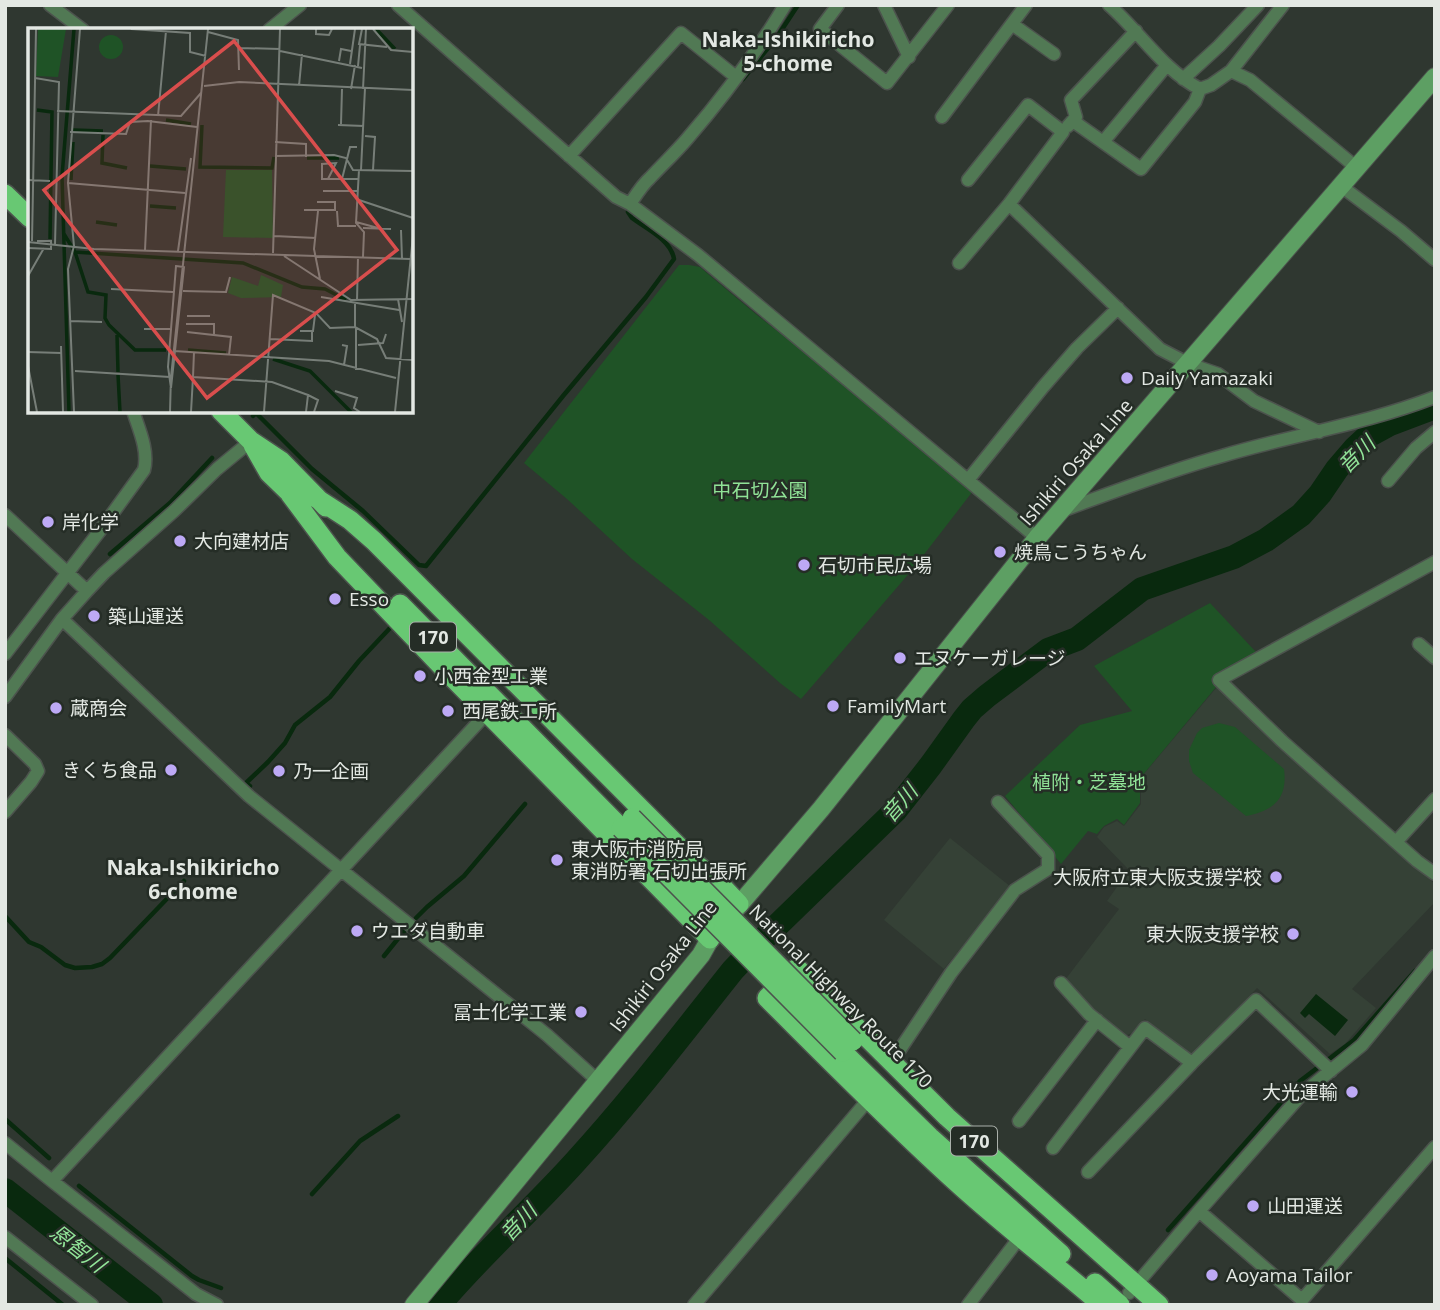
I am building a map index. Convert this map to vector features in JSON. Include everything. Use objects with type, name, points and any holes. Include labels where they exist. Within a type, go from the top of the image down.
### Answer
[{"type":"highway","points":[[5,194],[28,216]]},
{"type":"highway","name":"National Highway Route 170","points":[[223,413],[251,441],[281,461],[626,823]]},
{"type":"highway","name":"National Highway Route 170","points":[[251,441],[270,473],[290,494],[626,823],[848,1047],[1132,1297]]},
{"type":"highway","points":[[290,494],[337,557],[486,713],[710,939]]},
{"type":"highway","points":[[316,498],[350,520],[382,549],[739,904]]},
{"type":"highway","name":"170","points":[[1102,1305],[957,1183],[868,1100],[768,998],[797,968],[1132,1297],[1159,1305]]},
{"type":"main road","name":"Ishikiri Osaka Line","points":[[414,1305],[692,966],[710,939],[813,818],[1037,538],[1435,77]]},
{"type":"street","points":[[50,5],[80,28]]},
{"type":"street","points":[[271,28],[300,5]]},
{"type":"street","points":[[398,5],[616,197],[630,204],[698,255],[1037,538]]},
{"type":"street","points":[[630,204],[649,178],[668,162],[690,136],[736,77],[785,5]]},
{"type":"street","points":[[838,5],[820,29],[887,83],[948,5]]},
{"type":"street","points":[[884,5],[909,57]]},
{"type":"street","points":[[942,117],[1026,5]]},
{"type":"street","points":[[1109,5],[1167,65],[1200,89]]},
{"type":"street","points":[[1183,79],[1258,5]]},
{"type":"street","points":[[1073,121],[1141,170],[1195,102],[1200,89],[1231,71],[1281,6]]},
{"type":"street","points":[[1012,24],[1054,54]]},
{"type":"street","points":[[959,263],[1009,204],[1076,117],[1071,100],[1136,31]]},
{"type":"street","points":[[569,156],[681,33],[736,77]]},
{"type":"street","points":[[1103,142],[1167,65]]},
{"type":"street","points":[[1231,71],[1250,80],[1357,168]]},
{"type":"street","points":[[968,180],[1027,105],[1063,132]]},
{"type":"street","points":[[1341,186],[1435,260]]},
{"type":"street","points":[[1009,204],[1160,349],[1189,364],[1218,374],[1254,401],[1319,432]]},
{"type":"street","points":[[968,480],[1077,348],[1118,308]]},
{"type":"street","points":[[1060,511],[1221,456],[1319,432],[1435,397]]},
{"type":"street","points":[[5,653],[144,470],[145,452],[134,413]]},
{"type":"street","points":[[1388,481],[1416,448],[1435,432]]},
{"type":"street","points":[[5,697],[62,619],[87,590],[217,468],[251,441]]},
{"type":"street","points":[[5,515],[87,590]]},
{"type":"street","points":[[1435,562],[1219,680],[1282,741],[1435,874]]},
{"type":"street","points":[[62,619],[249,796],[547,1035],[598,1081]]},
{"type":"street","points":[[1419,644],[1435,658]]},
{"type":"street","points":[[52,1181],[486,713]]},
{"type":"street","points":[[5,735],[35,764],[38,771],[32,782],[5,812]]},
{"type":"street","points":[[1396,842],[1435,799]]},
{"type":"street","points":[[891,1063],[951,973],[1015,890],[1048,869],[1048,855],[999,802]]},
{"type":"street","points":[[1132,1297],[1199,1211],[1301,1095],[1362,1045],[1435,956]]},
{"type":"street","points":[[1061,984],[1089,1014],[1130,1047]]},
{"type":"street","points":[[1088,1172],[1256,1000],[1331,1071]]},
{"type":"street","points":[[1019,1121],[1097,1020]]},
{"type":"street","points":[[1053,1148],[1145,1028],[1192,1063]]},
{"type":"street","points":[[694,1305],[868,1100]]},
{"type":"street","points":[[5,1143],[196,1294],[217,1305]]},
{"type":"street","points":[[1199,1211],[1305,1302],[1435,1147]]},
{"type":"street","points":[[5,1237],[92,1305]]},
{"type":"street","points":[[968,1305],[1020,1237]]},
{"type":"shaded area","name":"大阪府立東大阪支援学校","points":[[1217,687],[1435,884],[1435,902],[1352,989],[1376,1008],[1345,1044],[1330,1054],[1257,988],[1197,1052],[1188,1055],[1145,1019],[1132,1033],[1125,1036],[1091,1008],[1065,980],[1119,909],[1107,901],[1129,870],[1097,837],[1104,827],[1117,821],[1124,826],[1141,804],[1141,784],[1138,781]]},
{"type":"shaded area","points":[[950,838],[1011,887],[944,969],[884,920]]},
{"type":"shaded area","points":[[1316,994],[1348,1020],[1335,1036],[1309,1014],[1305,1018],[1300,1013]]},
{"type":"green space","name":"中石切公園","points":[[679,265],[700,267],[973,491],[912,570],[801,699],[709,620],[632,559],[524,463]]},
{"type":"green space","name":"植附・芝墓地","points":[[1210,603],[1256,652],[1213,680],[1217,686],[1137,782],[1140,784],[1140,803],[1124,825],[1117,819],[1104,826],[1097,834],[1088,831],[1061,864],[1005,796],[1080,725],[1132,711],[1094,666]]},
{"type":"green space","points":[[1219,723],[1235,727],[1284,769],[1281,796],[1264,811],[1246,816],[1193,773],[1189,750],[1197,733],[1202,728]]},
{"type":"waterway","points":[[743,79],[777,37],[798,5]]},
{"type":"waterway","points":[[253,416],[256,413],[312,469],[363,511],[419,565],[426,566],[674,259],[668,246],[628,212]]},
{"type":"waterway","name":"音川","points":[[439,1305],[596,1138],[733,970],[895,811],[972,709],[1048,650],[1077,639],[1142,589],[1234,557],[1266,540],[1301,515],[1337,469],[1368,436],[1390,424],[1435,407]]},
{"type":"waterway","points":[[110,554],[170,503],[212,458]]},
{"type":"waterway","points":[[249,787],[246,783],[285,743],[295,725],[330,697],[390,628]]},
{"type":"waterway","points":[[416,918],[464,876],[525,804]]},
{"type":"waterway","points":[[5,916],[29,942],[41,947],[65,965],[75,968],[92,967],[110,958],[184,881]]},
{"type":"waterway","points":[[384,956],[405,930]]},
{"type":"waterway","points":[[1168,1230],[1300,1081],[1354,1040],[1415,971]]},
{"type":"waterway","points":[[312,1194],[360,1141],[398,1116]]},
{"type":"waterway","points":[[5,1119],[49,1158]]},
{"type":"waterway","points":[[79,1186],[192,1276],[221,1288]]},
{"type":"waterway","name":"恩智川","points":[[5,1190],[151,1305]]},
{"type":"waterway","points":[[5,1258],[63,1305]]},
{"type":"place","name":"Daily Yamazaki","points":[[1127,378]]},
{"type":"place","name":"岸化学","points":[[48,522]]},
{"type":"place","name":"大向建材店","points":[[180,541]]},
{"type":"place","name":"焼鳥こうちゃん","points":[[1000,552]]},
{"type":"place","name":"石切市民広場","points":[[804,565]]},
{"type":"place","name":"Esso","points":[[335,599]]},
{"type":"place","name":"築山運送","points":[[94,616]]},
{"type":"place","name":"エヌケーガレージ","points":[[900,658]]},
{"type":"place","name":"小西金型工業","points":[[420,676]]},
{"type":"place","name":"FamilyMart","points":[[833,706]]},
{"type":"place","name":"蔵商会","points":[[56,708]]},
{"type":"place","name":"西尾鉄工所","points":[[448,711]]},
{"type":"place","name":"きくち食品","points":[[171,770]]},
{"type":"place","name":"乃一企画","points":[[279,771]]},
{"type":"place","name":"東大阪市消防局 東消防署 石切出張所","points":[[557,860]]},
{"type":"place","name":"大阪府立東大阪支援学校","points":[[1276,877]]},
{"type":"place","name":"ウエダ自動車","points":[[357,931]]},
{"type":"place","name":"東大阪支援学校","points":[[1293,934]]},
{"type":"place","name":"冨士化学工業","points":[[581,1012]]},
{"type":"place","name":"大光運輸","points":[[1352,1092]]},
{"type":"place","name":"山田運送","points":[[1253,1206]]},
{"type":"place","name":"Aoyama Tailor","points":[[1212,1275]]},
{"type":"district","name":"Naka-Ishikiricho 5-chome","points":[[788,51]]},
{"type":"district","name":"Naka-Ishikiricho 6-chome","points":[[193,879]]}]
